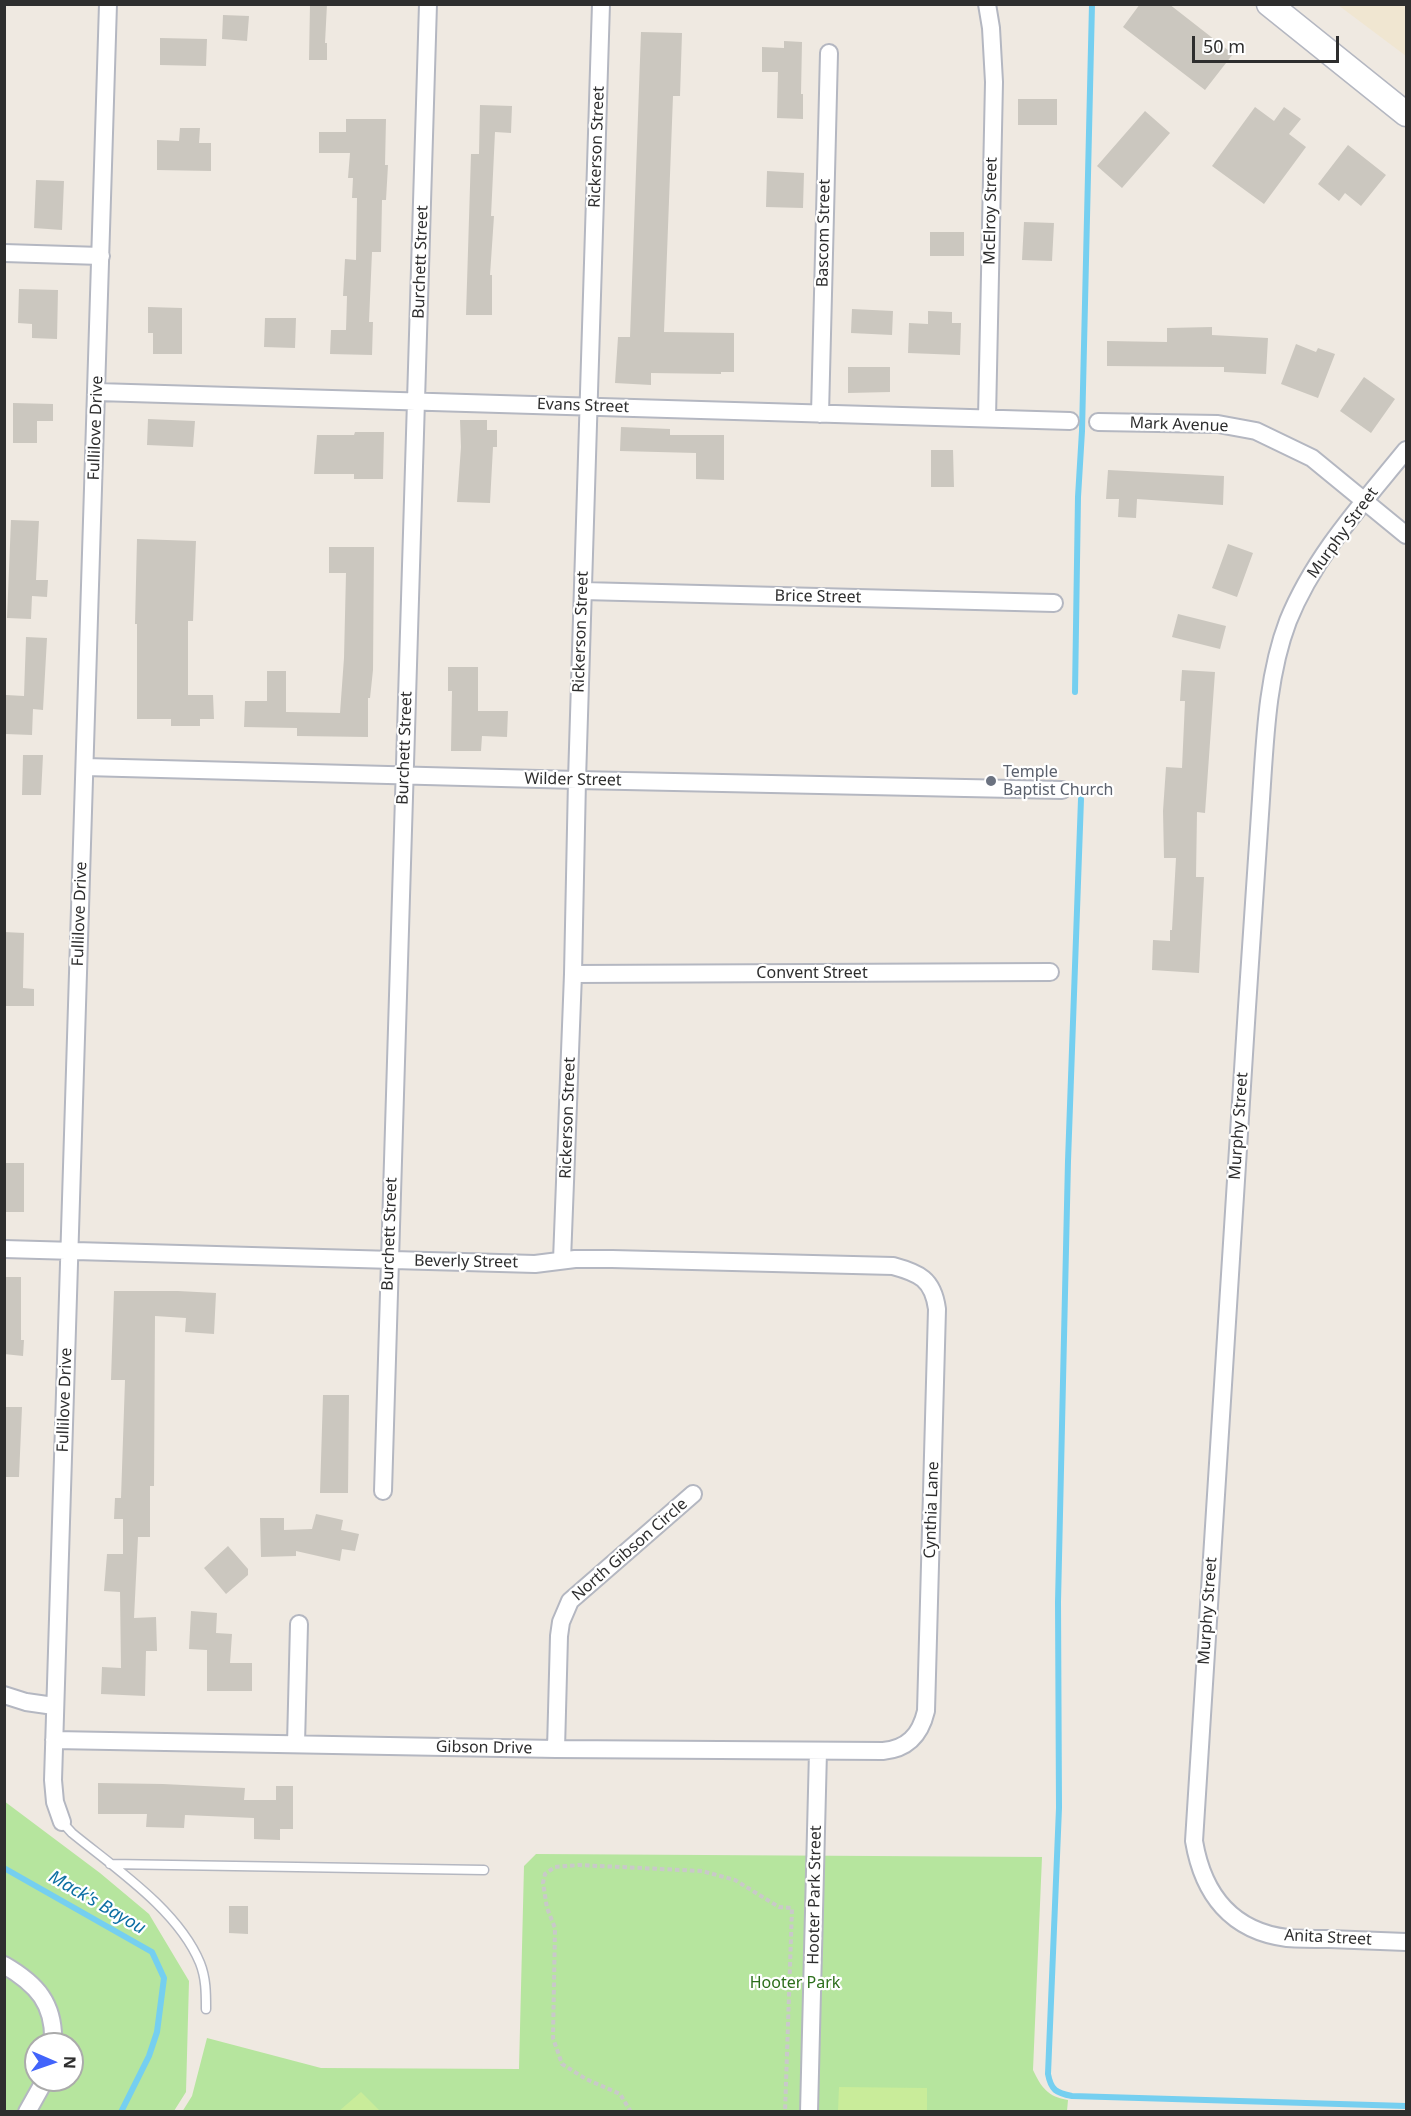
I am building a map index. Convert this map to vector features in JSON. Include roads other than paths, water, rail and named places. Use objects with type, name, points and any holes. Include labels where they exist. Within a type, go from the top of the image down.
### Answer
[{"type":"main road","points":[[1269,4],[1407,114]]},
{"type":"street","name":"Fullilove Drive","points":[[62,1822],[53,1793],[54,1706],[108,4]]},
{"type":"street","name":"Burchett Street","points":[[383,1491],[428,4]]},
{"type":"street","name":"Rickerson Street","points":[[562,1260],[573,974],[601,4]]},
{"type":"street","name":"McElroy Street","points":[[987,4],[991,28],[994,82],[987,418]]},
{"type":"street","name":"Bascom Street","points":[[820,414],[829,53]]},
{"type":"street","points":[[4,253],[100,256]]},
{"type":"street","name":"Evans Street","points":[[97,392],[1070,421]]},
{"type":"street","name":"Mark Avenue","points":[[1098,422],[1218,424],[1256,431],[1312,458],[1407,535]]},
{"type":"street","name":"Murphy Street","points":[[1194,1841],[1250,966],[1270,704],[1277,660],[1287,623],[1299,598],[1326,551],[1407,450]]},
{"type":"street","name":"Brice Street","points":[[583,591],[1054,603]]},
{"type":"street","name":"Wilder Street","points":[[85,767],[1062,790]]},
{"type":"street","name":"Convent Street","points":[[573,974],[1050,972]]},
{"type":"street","name":"Beverly Street","points":[[4,1249],[535,1264],[562,1260],[612,1259],[877,1265],[907,1270],[925,1279]]},
{"type":"street","name":"Cynthia Lane","points":[[911,1741],[923,1722],[926,1711],[937,1330],[936,1299],[925,1279]]},
{"type":"street","name":"North Gibson Circle","points":[[556,1749],[558,1636],[570,1601],[693,1494]]},
{"type":"street","points":[[296,1744],[299,1624]]},
{"type":"street","points":[[4,1695],[26,1702],[54,1706]]},
{"type":"street","name":"Gibson Drive","points":[[54,1740],[883,1752],[894,1750],[911,1741]]},
{"type":"street","name":"Hooter Park Street","points":[[809,2112],[818,1751]]},
{"type":"street","name":"Anita Street","points":[[1194,1841],[1203,1876],[1212,1894],[1225,1910],[1240,1922],[1254,1929],[1287,1938],[1407,1942]]},
{"type":"street","points":[[4,1965],[33,1985],[44,1998],[50,2010],[52,2032]]},
{"type":"street","points":[[27,2112],[38,2092]]},
{"type":"lane","points":[[62,1822],[72,1833],[155,1902],[181,1932],[200,1963],[206,1989],[206,2009]]},
{"type":"lane","points":[[110,1864],[484,1870]]},
{"type":"waterway","points":[[1075,692],[1078,497],[1082,431],[1092,4]]},
{"type":"waterway","points":[[1081,799],[1068,1161],[1058,1602],[1059,1808],[1049,2079],[1055,2090],[1072,2096],[1406,2106]]},
{"type":"waterway","name":"Mack's Bayou","points":[[4,1868],[152,1952],[164,1978],[157,2032],[149,2056],[121,2112]]},
{"type":"place","name":"Temple Baptist Church","points":[[991,781]]},
{"type":"park label","name":"Hooter Park","points":[[795,1983]]}]
